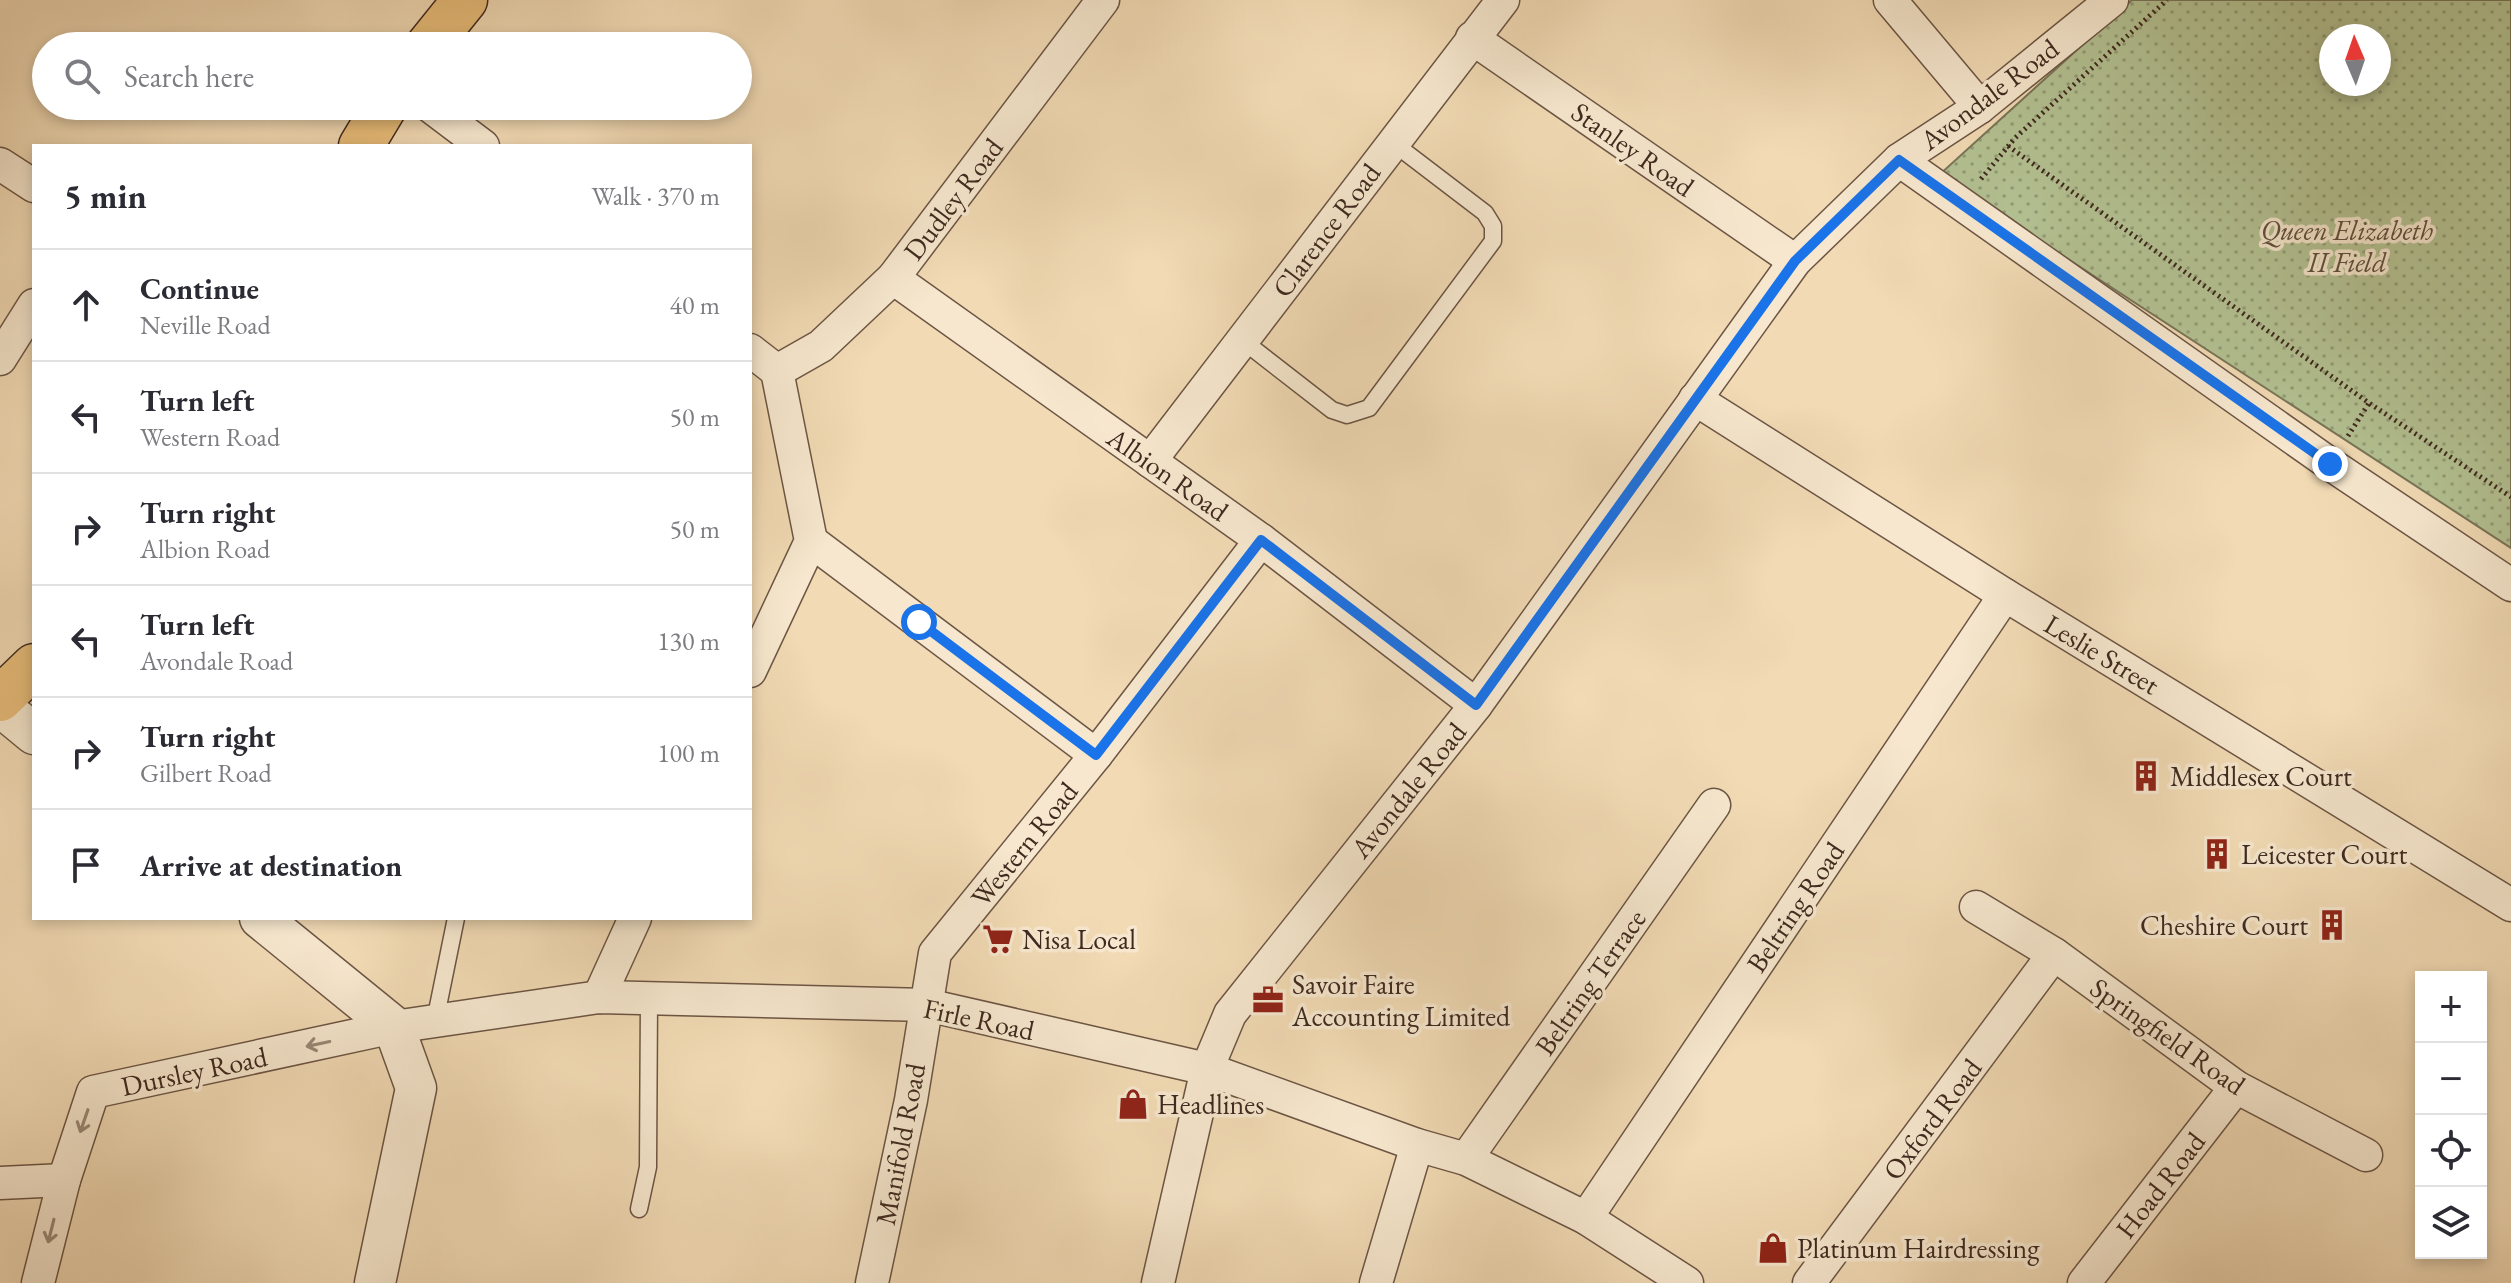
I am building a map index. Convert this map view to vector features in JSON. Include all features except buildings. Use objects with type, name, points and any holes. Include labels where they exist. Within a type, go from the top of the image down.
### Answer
[{"type":"main road","points":[[439,32],[465,0]]},
{"type":"main road","points":[[362,144],[377,120]]},
{"type":"main road","points":[[0,699],[32,668]]},
{"type":"street","name":"Dudley Road","points":[[777,371],[821,346],[893,278],[1103,0]]},
{"type":"street","name":"Clarence Road","points":[[1150,461],[1503,0]]},
{"type":"street","points":[[1890,0],[1980,107]]},
{"type":"street","name":"Avondale Road","points":[[1158,1283],[1207,1069],[1230,1014],[1476,705],[1795,261],[1899,160],[1980,107],[2112,0]]},
{"type":"street","name":"Stanley Road","points":[[1472,38],[1795,261]]},
{"type":"street","points":[[449,120],[480,144]]},
{"type":"street","points":[[1899,160],[2330,464],[2511,585]]},
{"type":"street","points":[[0,164],[32,185]]},
{"type":"street","name":"Albion Road","points":[[893,278],[1261,540],[1476,705]]},
{"type":"street","points":[[0,359],[32,308]]},
{"type":"street","points":[[752,352],[777,371],[811,541],[752,667]]},
{"type":"street","name":"Leslie Street","points":[[1695,399],[2005,595],[2511,905]]},
{"type":"street","name":"Western Road","points":[[927,1005],[935,953],[1096,755],[1261,540]]},
{"type":"street","points":[[811,541],[1096,755]]},
{"type":"street","name":"Beltring Road","points":[[1586,1218],[2005,595]]},
{"type":"street","points":[[0,706],[32,732]]},
{"type":"street","name":"Beltring Terrace","points":[[1466,1159],[1714,805]]},
{"type":"street","name":"Springfield Road","points":[[1976,907],[2054,954],[2236,1087],[2366,1155]]},
{"type":"street","points":[[262,920],[394,1027],[416,1088],[375,1283]]},
{"type":"street","points":[[599,997],[634,920]]},
{"type":"street","name":"Oxford Road","points":[[1809,1283],[2054,954]]},
{"type":"street","name":"Firle Road","points":[[394,1027],[599,997],[927,1005],[1207,1069],[1417,1145],[1466,1159],[1586,1218],[1683,1282]]},
{"type":"street","name":"Manifold Road","points":[[872,1283],[911,1100],[927,1005]]},
{"type":"street","name":"Dursley Road","points":[[38,1283],[64,1180],[93,1092],[394,1027]]},
{"type":"street","name":"Hoad Road","points":[[2084,1283],[2236,1087]]},
{"type":"street","points":[[1376,1283],[1417,1145]]},
{"type":"street","points":[[0,1183],[64,1180]]},
{"type":"lane","points":[[1242,340],[1332,410],[1347,415],[1369,408],[1493,241],[1493,226],[1485,213],[1392,142]]},
{"type":"lane","points":[[435,1021],[456,920]]},
{"type":"lane","points":[[639,1209],[648,1167],[649,998]]},
{"type":"path","points":[[1961,203],[2008,146],[2167,0]]},
{"type":"path","points":[[2008,146],[2369,403],[2511,497]]},
{"type":"green space","name":"Queen Elizabeth II Field","points":[[2132,0],[2511,0],[2511,548],[1939,175]]},
{"type":"place","name":"Middlesex Court","points":[[2146,776]]},
{"type":"place","name":"Leicester Court","points":[[2217,854]]},
{"type":"place","name":"Cheshire Court","points":[[2332,925]]},
{"type":"place","name":"Nisa Local","points":[[998,939]]},
{"type":"place","name":"Savoir Faire Accounting Limited","points":[[1268,1000]]},
{"type":"place","name":"Headlines","points":[[1133,1104]]},
{"type":"place","name":"Platinum Hairdressing","points":[[1773,1248]]},
{"type":"route","points":[[919,622],[1096,755],[1261,540],[1476,705],[1795,261],[1899,160],[2330,464]]}]
